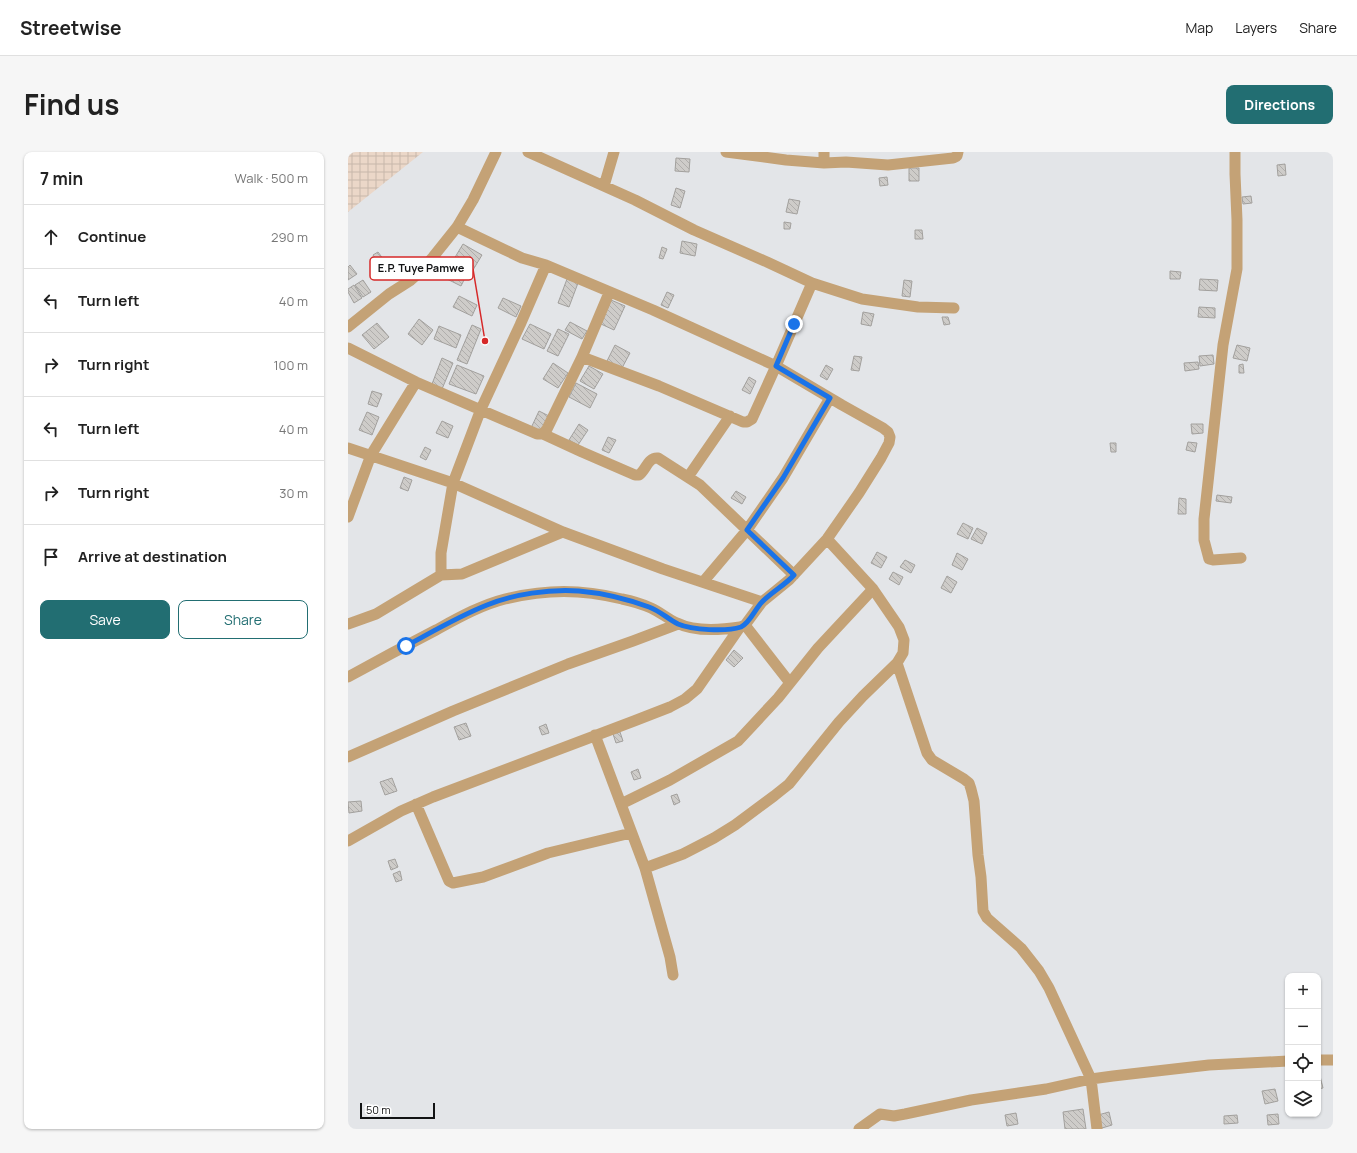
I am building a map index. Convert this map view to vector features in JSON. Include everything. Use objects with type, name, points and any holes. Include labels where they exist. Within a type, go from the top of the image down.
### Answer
[{"type":"street","points":[[348,327],[389,294],[420,272],[457,227],[473,200],[496,152]]},
{"type":"street","points":[[528,152],[635,200],[694,230],[812,283],[862,299],[918,307],[954,308]]},
{"type":"street","points":[[604,186],[614,152]]},
{"type":"street","points":[[726,152],[786,160],[824,157],[846,162],[888,165],[953,158],[957,156],[958,152]]},
{"type":"street","points":[[1235,152],[1237,269],[1223,345],[1204,520],[1204,540],[1209,559],[1241,558]]},
{"type":"street","points":[[348,840],[433,796],[662,710],[685,699],[697,689],[742,626],[762,602],[794,575],[827,538],[859,493],[889,443],[890,437],[888,432],[883,428],[776,366],[690,326],[546,266],[522,258],[457,227]]},
{"type":"street","points":[[441,575],[441,553],[453,483],[481,409],[546,266]]},
{"type":"street","points":[[582,357],[659,386],[743,422],[748,422],[752,419],[812,283]]},
{"type":"street","points":[[543,434],[547,429],[582,357],[610,293]]},
{"type":"street","points":[[348,348],[416,382],[537,434],[543,434],[635,475],[639,475],[642,472],[650,459],[653,457],[658,458],[700,485],[794,575]]},
{"type":"street","points":[[348,517],[371,455],[416,382]]},
{"type":"street","points":[[703,582],[747,530],[783,478],[830,398]]},
{"type":"street","points":[[688,477],[730,416]]},
{"type":"street","points":[[348,448],[453,483],[563,532],[762,602]]},
{"type":"street","points":[[348,624],[376,614],[441,575],[462,574],[563,532]]},
{"type":"street","points":[[645,868],[683,854],[714,838],[736,825],[789,784],[863,696],[897,663],[903,653],[904,640],[899,626],[873,589],[827,538]]},
{"type":"street","points":[[621,804],[670,780],[738,741],[790,684],[818,648],[873,589]]},
{"type":"street","points":[[348,677],[486,605],[528,594],[555,591],[579,591],[625,599],[651,608],[678,624],[702,629],[722,630],[742,626]]},
{"type":"street","points":[[348,757],[453,711],[568,664],[678,624]]},
{"type":"street","points":[[742,626],[790,684]]},
{"type":"street","points":[[897,663],[927,753],[932,760],[964,779],[971,789],[974,801],[982,902],[986,918],[1022,948],[1039,970],[1060,1009],[1092,1079],[1097,1129]]},
{"type":"street","points":[[595,735],[645,868],[670,957],[673,975]]},
{"type":"street","points":[[416,804],[449,881],[453,883],[483,877],[548,853],[631,832]]},
{"type":"street","points":[[1321,1060],[1333,1060]]},
{"type":"street","points":[[859,1129],[880,1114],[894,1116],[971,1100],[1046,1089],[1092,1079],[1210,1065],[1285,1061]]},
{"type":"shaded area","points":[[348,152],[423,152],[348,212]]},
{"type":"building","points":[[676,158],[690,159],[689,172],[675,171]]},
{"type":"building","points":[[1285,164],[1286,175],[1278,176],[1277,165]]},
{"type":"building","points":[[909,168],[919,168],[919,181],[909,181]]},
{"type":"building","points":[[887,177],[888,185],[880,186],[879,178]]},
{"type":"building","points":[[676,188],[685,191],[680,208],[671,205]]},
{"type":"building","points":[[1251,196],[1252,203],[1243,204],[1242,197]]},
{"type":"building","points":[[789,199],[800,201],[797,214],[786,212]]},
{"type":"building","points":[[784,222],[791,223],[790,229],[784,229]]},
{"type":"building","points":[[915,230],[922,230],[923,239],[915,239]]},
{"type":"building","points":[[682,241],[697,244],[695,256],[680,253]]},
{"type":"building","points":[[463,244],[482,255],[470,275],[451,264]]},
{"type":"building","points":[[662,247],[667,249],[663,259],[659,258]]},
{"type":"building","points":[[378,252],[384,260],[379,264],[373,255]]},
{"type":"building","points":[[350,265],[357,274],[348,280],[348,267]]},
{"type":"building","points":[[445,266],[466,276],[461,286],[441,276]]},
{"type":"building","points":[[1170,271],[1181,272],[1180,279],[1170,279]]},
{"type":"building","points":[[567,279],[578,283],[569,307],[558,303]]},
{"type":"building","points":[[1200,279],[1218,280],[1217,291],[1199,290]]},
{"type":"building","points":[[363,280],[371,292],[363,297],[355,285]]},
{"type":"building","points":[[904,280],[912,281],[910,297],[902,296]]},
{"type":"building","points":[[354,285],[362,298],[354,303],[348,289]]},
{"type":"building","points":[[667,292],[674,295],[668,308],[661,305]]},
{"type":"building","points":[[459,296],[477,305],[472,316],[453,307]]},
{"type":"building","points":[[503,298],[521,306],[516,317],[498,308]]},
{"type":"building","points":[[611,300],[625,306],[614,330],[601,324]]},
{"type":"building","points":[[1199,307],[1215,308],[1215,318],[1198,317]]},
{"type":"building","points":[[863,312],[874,314],[871,326],[861,324]]},
{"type":"building","points":[[942,317],[948,317],[950,324],[944,325]]},
{"type":"building","points":[[419,319],[433,330],[422,345],[408,334]]},
{"type":"building","points":[[570,322],[587,331],[582,339],[565,330]]},
{"type":"building","points":[[377,323],[389,337],[374,349],[362,335]]},
{"type":"building","points":[[530,324],[551,334],[544,349],[522,339]]},
{"type":"building","points":[[472,325],[481,329],[467,364],[457,360]]},
{"type":"building","points":[[439,326],[461,335],[456,348],[434,339]]},
{"type":"building","points":[[558,329],[569,334],[558,356],[547,351]]},
{"type":"building","points":[[615,345],[630,353],[622,368],[607,361]]},
{"type":"building","points":[[1237,345],[1250,348],[1247,361],[1233,358]]},
{"type":"building","points":[[1213,355],[1214,364],[1200,366],[1199,356]]},
{"type":"building","points":[[854,356],[862,357],[859,371],[851,370]]},
{"type":"building","points":[[442,358],[453,363],[442,389],[432,384]]},
{"type":"building","points":[[1198,362],[1199,369],[1185,371],[1184,363]]},
{"type":"building","points":[[553,363],[568,373],[558,388],[543,379]]},
{"type":"building","points":[[1243,364],[1244,373],[1239,373],[1239,365]]},
{"type":"building","points":[[457,365],[484,376],[476,394],[449,384]]},
{"type":"building","points":[[826,365],[833,369],[827,380],[820,376]]},
{"type":"building","points":[[589,366],[603,374],[594,389],[580,381]]},
{"type":"building","points":[[749,377],[756,381],[750,394],[742,390]]},
{"type":"building","points":[[576,383],[597,394],[590,408],[569,397]]},
{"type":"building","points":[[372,391],[382,394],[377,407],[368,404]]},
{"type":"building","points":[[539,411],[549,416],[541,432],[531,428]]},
{"type":"building","points":[[367,412],[379,417],[372,435],[359,430]]},
{"type":"building","points":[[442,421],[453,426],[448,438],[436,433]]},
{"type":"building","points":[[579,424],[588,430],[578,445],[569,440]]},
{"type":"building","points":[[1191,424],[1203,424],[1203,433],[1192,434]]},
{"type":"building","points":[[608,437],[616,440],[609,453],[602,450]]},
{"type":"building","points":[[1188,442],[1197,443],[1195,452],[1186,450]]},
{"type":"building","points":[[1110,443],[1116,443],[1116,452],[1111,452]]},
{"type":"building","points":[[425,447],[431,450],[426,460],[420,457]]},
{"type":"building","points":[[404,477],[412,480],[408,491],[400,488]]},
{"type":"building","points":[[736,491],[746,497],[742,504],[731,498]]},
{"type":"building","points":[[1217,495],[1232,497],[1231,503],[1216,501]]},
{"type":"building","points":[[1179,498],[1186,499],[1186,514],[1178,514]]},
{"type":"building","points":[[963,523],[973,528],[968,539],[957,534]]},
{"type":"building","points":[[977,528],[987,533],[982,544],[971,539]]},
{"type":"building","points":[[877,552],[887,557],[881,568],[871,563]]},
{"type":"building","points":[[957,553],[968,559],[962,570],[952,565]]},
{"type":"building","points":[[905,560],[915,565],[911,573],[900,567]]},
{"type":"building","points":[[893,572],[903,577],[899,585],[889,579]]},
{"type":"building","points":[[947,576],[957,582],[951,593],[941,588]]},
{"type":"building","points":[[734,650],[743,658],[734,667],[726,660]]},
{"type":"building","points":[[466,723],[471,736],[459,740],[454,727]]},
{"type":"building","points":[[546,724],[549,733],[542,735],[539,727]]},
{"type":"building","points":[[620,732],[623,741],[616,743],[613,734]]},
{"type":"building","points":[[638,769],[641,778],[634,780],[631,772]]},
{"type":"building","points":[[392,778],[397,791],[385,795],[380,782]]},
{"type":"building","points":[[677,794],[680,802],[674,805],[671,796]]},
{"type":"building","points":[[361,801],[362,811],[349,813],[348,802]]},
{"type":"building","points":[[395,859],[398,867],[391,870],[388,861]]},
{"type":"building","points":[[400,871],[402,880],[396,882],[393,874]]},
{"type":"building","points":[[1275,1089],[1278,1101],[1265,1104],[1262,1091]]},
{"type":"building","points":[[1083,1109],[1086,1129],[1065,1129],[1063,1112]]},
{"type":"building","points":[[1109,1112],[1112,1125],[1102,1128],[1098,1115]]},
{"type":"building","points":[[1016,1113],[1018,1124],[1007,1126],[1005,1115]]},
{"type":"building","points":[[1278,1114],[1279,1124],[1268,1125],[1267,1115]]},
{"type":"building","points":[[1237,1115],[1238,1123],[1224,1124],[1224,1116]]},
{"type":"place","name":"E.P. Tuye Pamwe","points":[[485,341]]},
{"type":"route","points":[[406,646],[486,605],[528,594],[555,591],[579,591],[625,599],[651,608],[678,624],[702,629],[722,630],[744,625],[762,602],[794,575],[747,530],[783,478],[830,398],[776,366],[794,324]]}]
